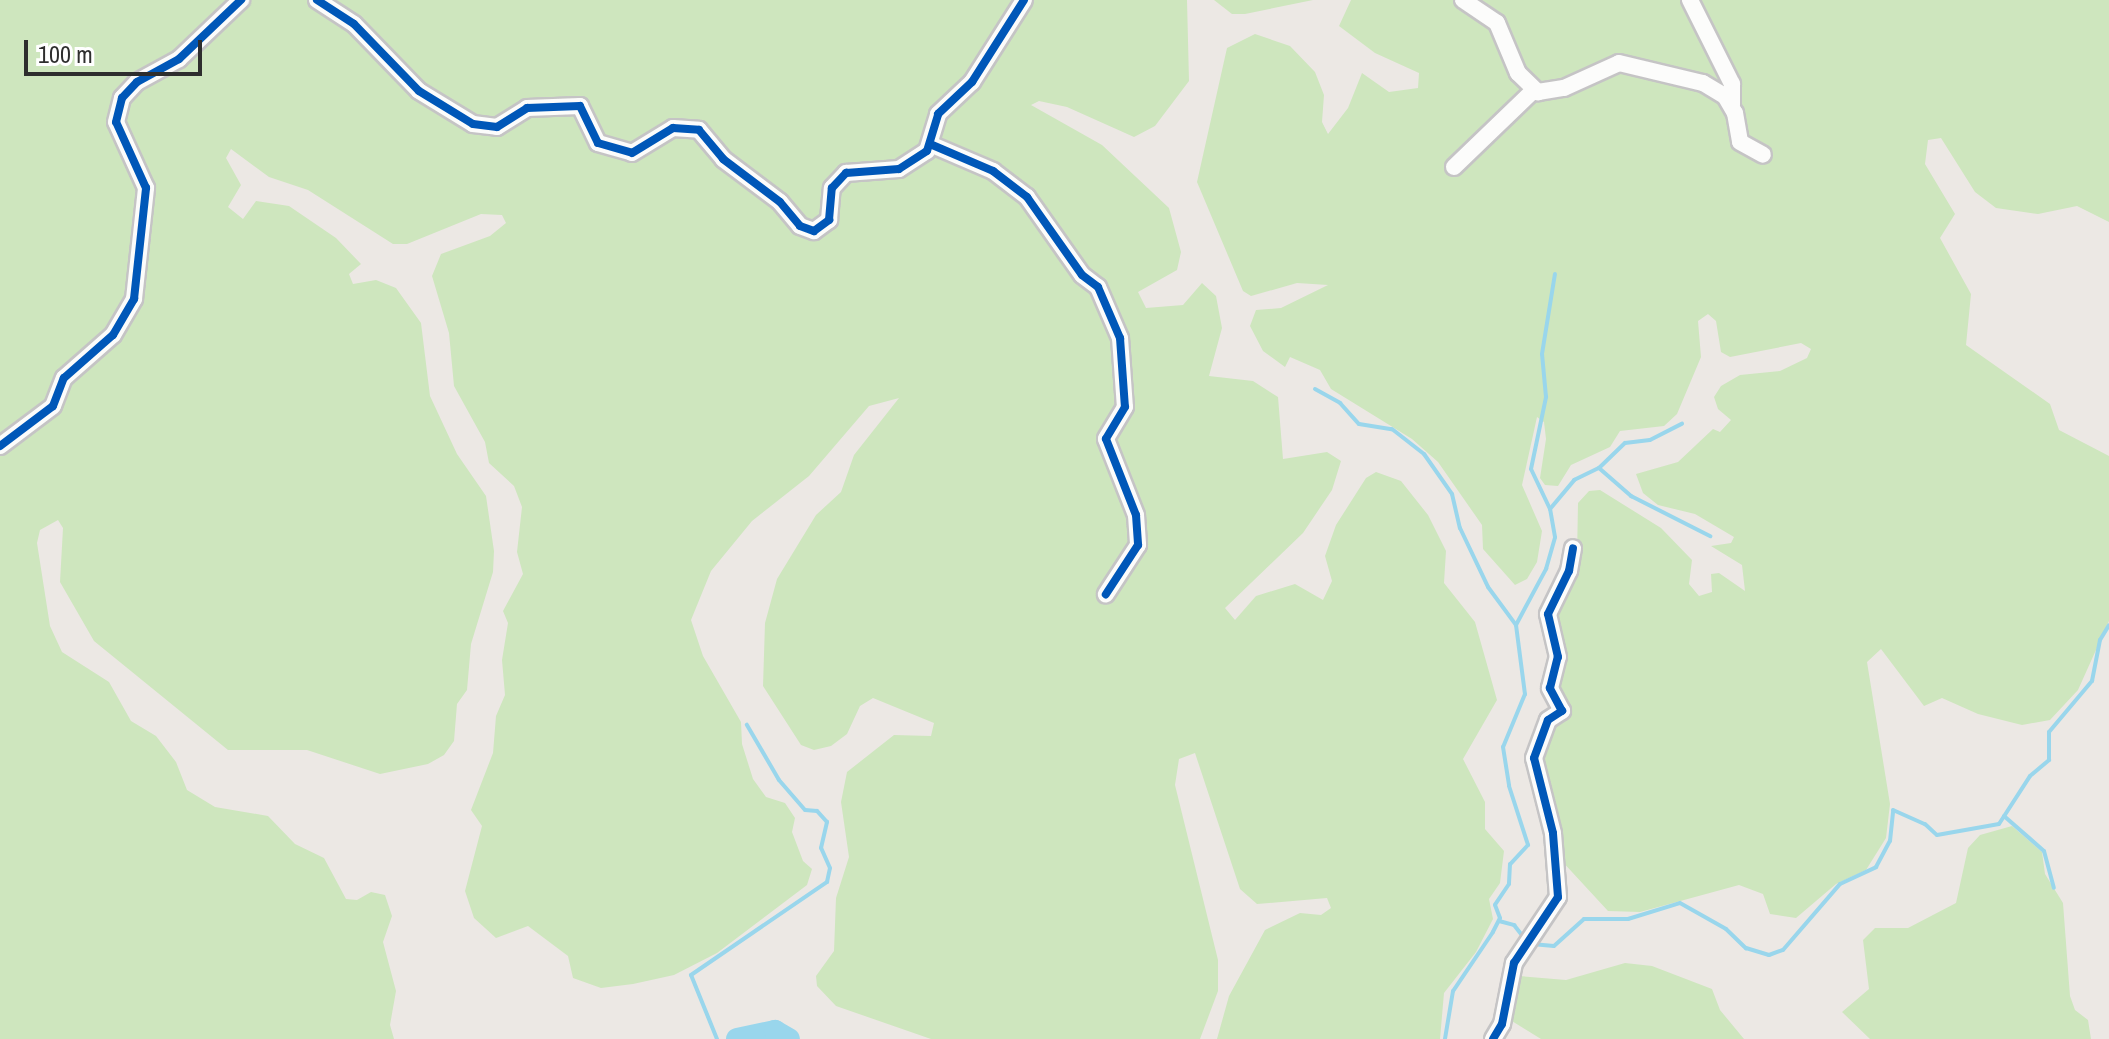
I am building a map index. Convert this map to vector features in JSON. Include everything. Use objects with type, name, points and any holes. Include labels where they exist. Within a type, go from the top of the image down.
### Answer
[{"type":"street","points":[[0,446],[53,406],[64,378],[113,335],[134,299],[146,188],[116,122],[122,98],[137,82],[179,59],[241,0]]},
{"type":"street","points":[[317,0],[354,24],[419,91],[473,124],[497,127],[527,108],[580,106],[598,143],[632,153],[673,128],[699,130],[723,159],[807,230],[823,228],[829,220],[832,188],[846,173],[899,169],[919,158],[930,144],[938,114],[972,82],[1024,0]]},
{"type":"street","points":[[1463,0],[1497,23],[1518,73],[1534,90]]},
{"type":"street","points":[[1690,0],[1732,84],[1732,107],[1740,142],[1763,155]]},
{"type":"street","points":[[1454,167],[1534,90],[1564,88],[1619,63],[1703,83],[1725,96],[1732,107]]},
{"type":"street","points":[[930,144],[993,171],[1027,197],[1082,275],[1098,287],[1120,338],[1125,407],[1106,439],[1136,515],[1138,545],[1106,594]]},
{"type":"street","points":[[1493,1039],[1502,1024],[1514,963],[1558,897],[1553,833],[1534,758],[1548,720],[1562,711],[1550,688],[1558,657],[1548,614],[1569,571],[1573,548]]},
{"type":"green space","points":[[0,0],[1187,0],[1189,81],[1155,126],[1134,137],[1067,107],[1039,101],[1031,105],[1102,145],[1169,208],[1181,252],[1177,270],[1138,292],[1146,308],[1183,305],[1202,283],[1216,296],[1222,328],[1209,376],[1253,381],[1278,397],[1283,459],[1327,452],[1341,461],[1332,490],[1303,533],[1225,608],[1235,620],[1256,596],[1295,584],[1323,600],[1332,581],[1325,556],[1336,525],[1366,478],[1376,472],[1401,481],[1428,515],[1446,551],[1444,583],[1475,622],[1497,700],[1463,759],[1485,802],[1485,829],[1504,851],[1500,883],[1489,899],[1493,919],[1476,952],[1444,993],[1440,1039],[1217,1039],[1229,996],[1265,930],[1300,913],[1321,915],[1331,908],[1327,898],[1257,904],[1240,889],[1195,753],[1179,759],[1175,785],[1218,960],[1218,991],[1200,1039],[931,1039],[836,1006],[817,986],[816,976],[834,951],[836,898],[849,857],[841,802],[847,772],[894,735],[931,736],[934,723],[873,698],[860,706],[847,734],[831,746],[814,750],[801,745],[763,686],[765,623],[777,579],[816,515],[841,492],[854,455],[899,398],[869,406],[809,476],[752,521],[711,571],[691,620],[703,656],[741,722],[742,744],[753,779],[766,797],[785,803],[795,818],[792,832],[803,861],[812,869],[807,885],[717,953],[674,975],[633,984],[601,988],[573,978],[568,956],[528,926],[496,938],[474,918],[465,891],[482,826],[471,810],[493,753],[496,716],[505,695],[502,660],[508,623],[503,611],[523,574],[517,552],[522,507],[514,486],[489,463],[485,442],[454,386],[449,333],[432,276],[441,254],[490,236],[506,223],[502,215],[481,214],[407,244],[393,244],[308,190],[269,177],[231,149],[226,158],[241,185],[228,207],[243,219],[256,201],[289,206],[336,238],[361,264],[349,274],[353,284],[376,280],[396,288],[421,323],[430,396],[457,454],[486,496],[494,551],[493,572],[471,644],[467,690],[457,704],[454,741],[444,755],[428,764],[380,774],[307,750],[228,750],[94,641],[60,582],[63,528],[58,520],[40,530],[37,543],[50,626],[62,652],[109,682],[131,721],[156,736],[176,762],[187,790],[215,807],[268,816],[295,844],[324,858],[346,899],[357,900],[371,892],[385,895],[392,916],[383,942],[396,991],[390,1025],[394,1039],[0,1039]]},
{"type":"green space","points":[[1214,0],[1313,0],[1232,14]]},
{"type":"green space","points":[[1351,0],[2109,0],[2109,222],[2077,206],[2038,214],[1996,208],[1975,192],[1941,138],[1928,140],[1925,164],[1955,214],[1940,238],[1971,294],[1966,345],[2050,404],[2059,430],[2109,456],[2109,621],[2078,690],[2050,720],[2022,725],[1978,714],[1942,698],[1924,706],[1881,649],[1867,662],[1890,804],[1886,838],[1866,870],[1836,884],[1796,918],[1770,914],[1763,894],[1739,885],[1640,912],[1608,911],[1560,859],[1541,756],[1557,693],[1552,616],[1577,557],[1578,503],[1589,491],[1600,490],[1661,528],[1692,560],[1689,584],[1699,596],[1712,592],[1711,574],[1719,573],[1745,591],[1742,565],[1711,546],[1731,543],[1734,537],[1695,514],[1658,505],[1643,493],[1636,474],[1678,462],[1713,429],[1720,432],[1731,420],[1718,409],[1714,397],[1721,386],[1740,375],[1780,371],[1807,358],[1811,349],[1801,343],[1730,357],[1721,352],[1716,321],[1708,314],[1698,321],[1701,357],[1677,414],[1664,426],[1620,431],[1610,447],[1571,465],[1558,486],[1545,485],[1540,478],[1546,439],[1544,422],[1537,417],[1522,485],[1542,531],[1537,562],[1527,579],[1515,585],[1483,549],[1482,525],[1438,462],[1412,439],[1331,389],[1320,370],[1290,357],[1285,367],[1263,351],[1250,326],[1256,310],[1281,308],[1328,285],[1297,283],[1251,296],[1243,291],[1197,182],[1227,48],[1255,34],[1290,46],[1315,72],[1324,95],[1322,122],[1328,134],[1348,108],[1362,73],[1389,92],[1418,88],[1419,73],[1375,53],[1339,26]]},
{"type":"green space","points":[[2012,826],[2042,852],[2045,874],[2063,903],[2070,996],[2075,1010],[2088,1020],[2091,1039],[1870,1039],[1842,1012],[1869,989],[1863,940],[1875,928],[1908,928],[1956,903],[1968,848],[1980,835]]},
{"type":"green space","points":[[1625,963],[1652,966],[1712,989],[1720,1010],[1744,1039],[1541,1039],[1507,1018],[1519,976],[1566,980]]},
{"type":"waterway","points":[[1516,625],[1546,569],[1555,537],[1550,509],[1531,469],[1546,397],[1542,354],[1555,274]]},
{"type":"waterway","points":[[1315,389],[1340,403],[1359,424],[1392,429],[1424,454],[1452,494],[1460,528],[1488,587],[1516,625],[1525,694],[1503,747],[1509,786],[1528,845],[1510,864],[1509,884],[1495,905],[1500,918],[1493,932],[1453,991],[1445,1039]]},
{"type":"waterway","points":[[1599,468],[1625,443],[1650,440],[1682,424]]},
{"type":"waterway","points":[[1550,509],[1574,480],[1599,468],[1631,496],[1710,536]]},
{"type":"waterway","points":[[1532,944],[1554,946],[1584,919],[1628,919],[1680,903],[1726,929],[1746,948],[1769,955],[1783,950],[1840,884],[1876,867],[1890,841],[1893,810],[1925,824],[1937,835],[1999,824],[2030,776],[2049,760],[2049,732],[2092,681],[2100,640],[2109,625]]},
{"type":"waterway","points":[[717,1039],[691,975],[827,882],[830,868],[821,848],[827,822],[817,811],[805,810],[779,780],[747,725]]},
{"type":"waterway","points":[[2004,816],[2044,851],[2054,888]]},
{"type":"waterway","points":[[1499,921],[1514,925],[1525,939]]},
{"type":"waterway","points":[[737,1039],[775,1031],[789,1039]]},
{"type":"cycle path","points":[[0,446],[53,406],[64,378],[113,335],[134,299],[146,188],[116,122],[122,98],[137,82],[179,59],[241,0]]},
{"type":"cycle path","points":[[317,0],[354,24],[419,91],[473,124],[497,127],[527,108],[580,106],[598,143],[632,153],[673,128],[699,130],[723,159],[780,202],[800,226],[814,231],[829,220],[832,188],[846,173],[899,169],[927,151],[938,114],[972,82],[1024,0]]},
{"type":"cycle path","points":[[930,144],[993,171],[1027,197],[1082,275],[1098,287],[1120,338],[1125,407],[1106,439],[1136,515],[1138,545],[1106,594]]},
{"type":"cycle path","points":[[1493,1039],[1502,1024],[1514,963],[1558,897],[1553,833],[1534,758],[1548,720],[1562,711],[1550,688],[1558,657],[1548,614],[1569,571],[1573,548]]}]
